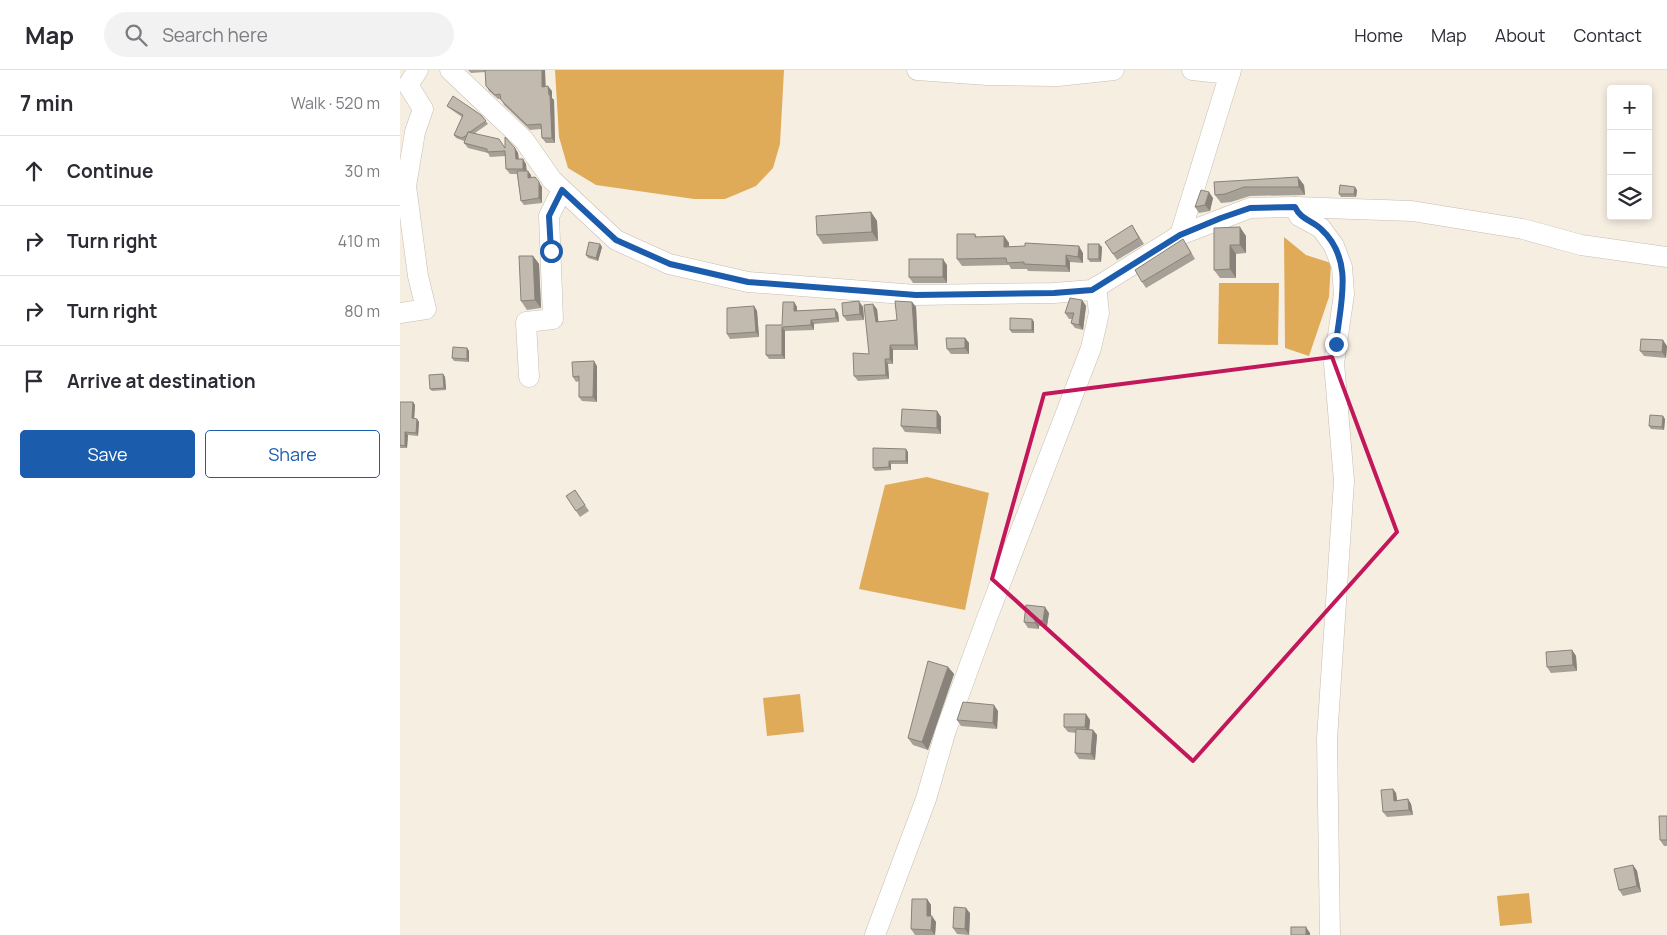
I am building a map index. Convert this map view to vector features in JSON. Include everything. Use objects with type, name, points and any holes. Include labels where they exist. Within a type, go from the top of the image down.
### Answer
[{"type":"street","points":[[400,313],[426,309],[418,276],[406,186],[414,132],[423,109],[408,85],[418,70]]},
{"type":"street","points":[[450,70],[524,140],[552,180],[616,240],[670,264],[748,282],[916,295],[1054,293],[1092,290],[1180,235],[1250,208],[1295,207],[1412,211],[1523,229],[1581,245],[1667,257]]},
{"type":"street","points":[[917,70],[987,75],[1058,76],[1114,70]]},
{"type":"street","points":[[1180,235],[1231,72],[1192,70]]},
{"type":"street","points":[[529,377],[526,322],[553,320],[549,216],[562,190]]},
{"type":"street","points":[[1295,207],[1299,216],[1321,228],[1334,246],[1342,267],[1344,294],[1334,363],[1344,481],[1327,739],[1330,935]]},
{"type":"street","points":[[875,935],[926,799],[946,730],[987,618],[1091,348],[1099,313],[1096,287]]},
{"type":"highlighted area","points":[[1332,357],[1397,532],[1193,761],[992,579],[1044,394]]},
{"type":"shaded area","points":[[555,70],[784,70],[780,144],[773,168],[756,186],[725,199],[694,199],[596,185],[568,168],[559,137]]},
{"type":"shaded area","points":[[1284,237],[1306,255],[1331,263],[1329,297],[1309,356],[1285,348]]},
{"type":"shaded area","points":[[1219,283],[1279,283],[1278,345],[1218,344]]},
{"type":"shaded area","points":[[927,477],[989,493],[965,610],[859,589],[885,485]]},
{"type":"shaded area","points":[[800,694],[804,732],[767,736],[763,698]]},
{"type":"shaded area","points":[[1529,893],[1532,923],[1500,926],[1497,896]]},
{"type":"building","points":[[485,70],[542,70],[542,87],[548,86],[550,95],[552,138],[542,138],[541,124],[527,125],[501,100],[500,94],[495,95],[486,86]]},
{"type":"building","points":[[453,96],[481,115],[486,121],[462,138],[454,135],[463,115],[447,106]]},
{"type":"building","points":[[468,132],[499,139],[505,148],[505,137],[515,148],[516,159],[523,159],[523,169],[506,169],[505,151],[487,152],[487,149],[464,143]]},
{"type":"building","points":[[517,171],[528,171],[528,178],[535,177],[539,182],[539,198],[521,201]]},
{"type":"building","points":[[1298,177],[1299,187],[1244,187],[1225,194],[1215,195],[1214,182]]},
{"type":"building","points":[[1340,185],[1355,187],[1354,194],[1339,194]]},
{"type":"building","points":[[1201,190],[1209,192],[1205,205],[1195,207]]},
{"type":"building","points":[[871,212],[872,232],[817,235],[816,216]]},
{"type":"building","points":[[1132,225],[1139,238],[1113,254],[1105,242]]},
{"type":"building","points":[[1240,227],[1240,245],[1230,245],[1230,269],[1214,270],[1214,228]]},
{"type":"building","points":[[957,234],[975,234],[975,237],[1004,236],[1004,247],[1025,246],[1025,243],[1079,246],[1078,257],[1066,255],[1066,266],[1024,264],[1024,262],[1007,263],[1006,258],[957,259]]},
{"type":"building","points":[[1183,239],[1191,253],[1142,282],[1135,270]]},
{"type":"building","points":[[589,242],[600,244],[596,258],[586,255]]},
{"type":"building","points":[[1088,244],[1099,244],[1099,259],[1088,259]]},
{"type":"building","points":[[519,256],[533,256],[535,300],[521,301]]},
{"type":"building","points":[[909,259],[943,259],[943,277],[909,277]]},
{"type":"building","points":[[1070,298],[1082,300],[1079,325],[1071,323],[1074,313],[1065,313]]},
{"type":"building","points":[[859,301],[860,314],[843,316],[842,303]]},
{"type":"building","points":[[895,301],[912,302],[915,345],[890,345],[890,359],[885,359],[886,375],[854,376],[853,353],[869,354],[864,305],[873,304],[876,322],[897,320]]},
{"type":"building","points":[[783,302],[794,302],[794,311],[835,309],[836,318],[811,320],[811,325],[782,327],[782,355],[766,355],[766,325],[782,325]]},
{"type":"building","points":[[754,306],[756,332],[727,334],[727,308]]},
{"type":"building","points":[[1010,318],[1032,319],[1032,330],[1010,330]]},
{"type":"building","points":[[946,338],[965,338],[965,348],[947,349]]},
{"type":"building","points":[[1641,339],[1663,340],[1662,352],[1640,351]]},
{"type":"building","points":[[453,347],[467,348],[467,359],[452,358]]},
{"type":"building","points":[[594,361],[593,397],[579,397],[579,376],[573,377],[572,362]]},
{"type":"building","points":[[443,374],[444,388],[430,389],[429,375]]},
{"type":"building","points":[[400,402],[413,402],[412,418],[417,419],[416,433],[405,432],[405,446],[400,445]]},
{"type":"building","points":[[902,409],[937,411],[937,428],[901,426]]},
{"type":"building","points":[[1650,415],[1663,416],[1662,427],[1649,426]]},
{"type":"building","points":[[873,448],[906,449],[906,461],[889,461],[889,467],[873,468]]},
{"type":"building","points":[[575,490],[585,505],[576,511],[566,496]]},
{"type":"building","points":[[1026,605],[1045,607],[1043,621],[1035,620],[1035,623],[1024,622]]},
{"type":"building","points":[[1572,650],[1573,665],[1547,667],[1546,652]]},
{"type":"building","points":[[928,661],[948,667],[922,742],[908,738]]},
{"type":"building","points":[[963,702],[994,705],[993,723],[957,720]]},
{"type":"building","points":[[1064,714],[1086,714],[1085,727],[1064,727]]},
{"type":"building","points":[[1076,729],[1093,730],[1091,754],[1075,753]]},
{"type":"building","points":[[1393,789],[1394,801],[1408,799],[1409,810],[1383,812],[1381,790]]},
{"type":"building","points":[[1659,816],[1667,816],[1667,840],[1660,840]]},
{"type":"building","points":[[1633,865],[1637,886],[1619,890],[1614,869]]},
{"type":"building","points":[[912,899],[927,899],[927,916],[932,916],[931,930],[911,929]]},
{"type":"building","points":[[954,907],[966,908],[965,929],[953,928]]},
{"type":"building","points":[[1291,927],[1306,927],[1306,935],[1291,935]]},
{"type":"route","points":[[551,251],[549,216],[562,190],[616,240],[670,264],[748,282],[916,295],[1054,293],[1092,290],[1180,235],[1221,218],[1250,208],[1295,207],[1299,216],[1321,228],[1334,246],[1342,267],[1344,294],[1336,344]]}]
